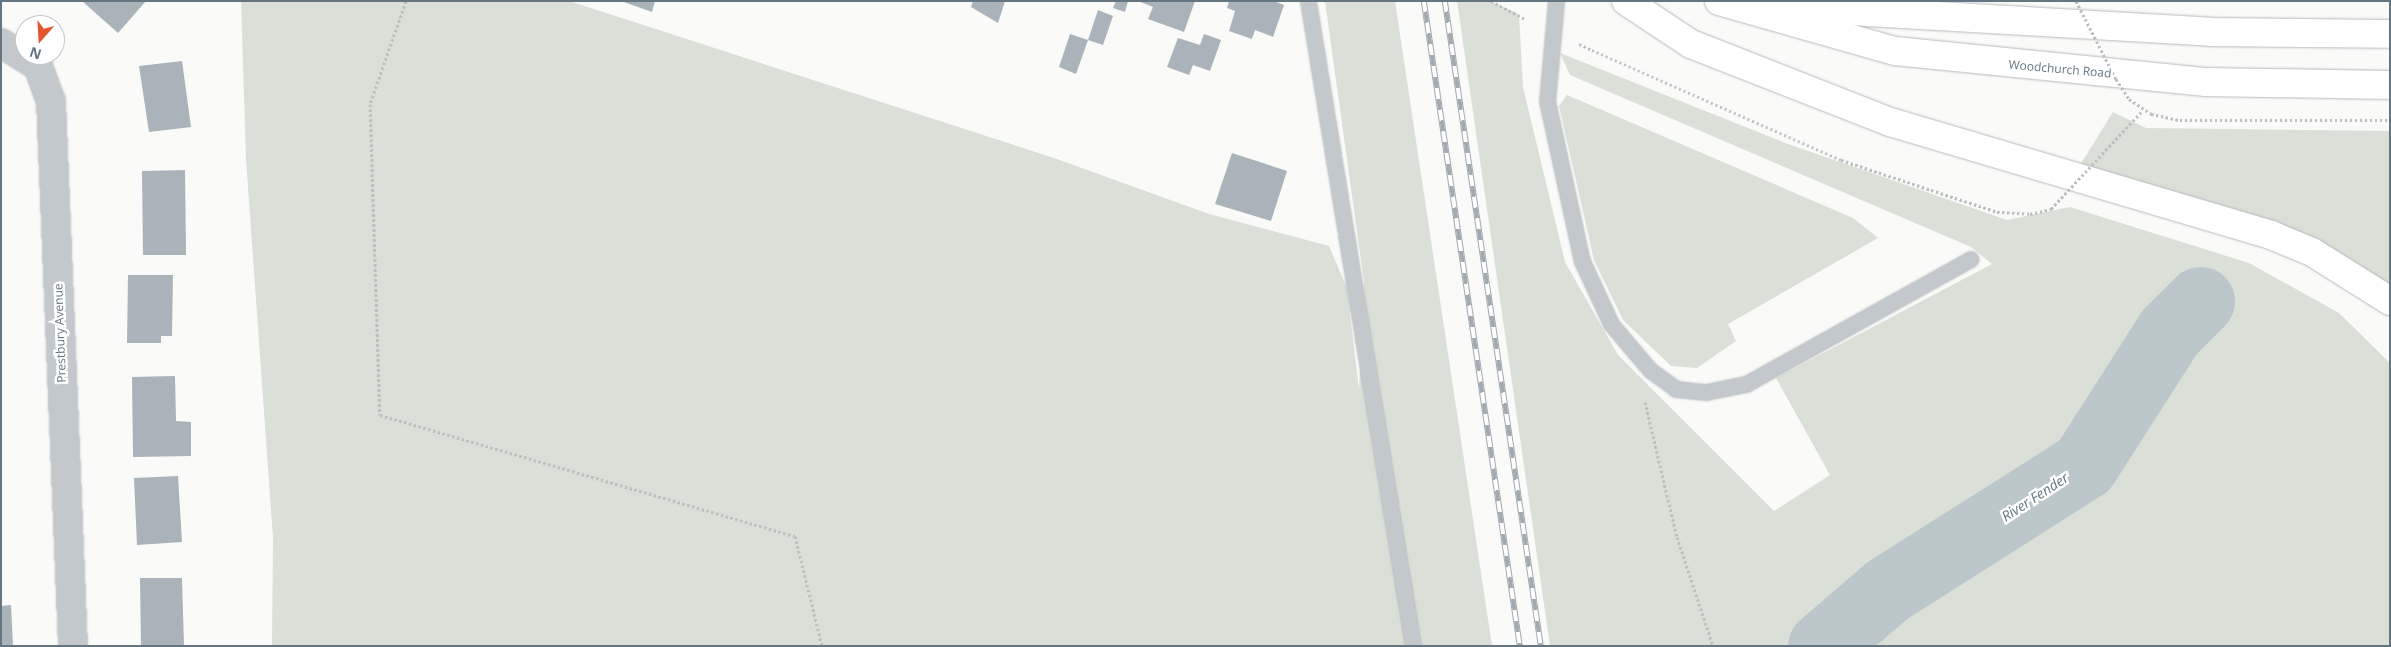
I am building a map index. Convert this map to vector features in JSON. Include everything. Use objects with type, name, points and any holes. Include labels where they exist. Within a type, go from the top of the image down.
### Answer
[{"type":"main road","points":[[1626,1],[1691,44],[1890,122],[2270,235],[2312,252],[2390,301]]},
{"type":"main road","name":"Woodchurch Road","points":[[1728,4],[2211,32],[2390,34]]},
{"type":"main road","name":"Woodchurch Road","points":[[1728,4],[1895,51],[2206,82],[2390,85]]},
{"type":"street","name":"Prestbury Avenue","points":[[1,43],[38,66],[51,101],[72,646]]},
{"type":"lane","points":[[1308,1],[1413,646]]},
{"type":"lane","points":[[1556,1],[1551,33],[1547,101],[1582,261],[1611,324],[1650,370],[1676,389],[1706,392],[1746,384],[1971,259]]},
{"type":"path","points":[[406,1],[370,104],[380,415],[795,536],[822,646]]},
{"type":"path","points":[[1491,1],[1551,33]]},
{"type":"path","points":[[2076,1],[2116,79],[2129,98],[2143,110],[2180,120],[2390,120]]},
{"type":"path","points":[[1592,50],[1841,160],[1997,212],[2030,214],[2051,209],[2143,110]]},
{"type":"path","points":[[1633,350],[1677,537],[1713,646]]},
{"type":"shaded area","points":[[241,1],[569,1],[1054,158],[1209,214],[1329,246],[1347,288],[1359,390],[1364,282],[1325,1],[1395,1],[1492,646],[272,646],[273,538],[246,159]]},
{"type":"shaded area","points":[[1457,1],[1490,1],[1519,14],[1523,87],[1565,262],[1618,355],[1774,511],[1830,475],[1776,378],[1992,264],[1971,247],[1570,75],[1560,53],[1788,144],[2007,220],[2070,207],[2249,263],[2339,313],[2390,363],[2390,646],[1550,646]]},
{"type":"shaded area","points":[[1567,95],[1853,218],[1878,238],[1728,324],[1736,341],[1697,368],[1671,366],[1623,320],[1594,260],[1559,106]]},
{"type":"shaded area","points":[[2113,112],[2146,128],[2390,131],[2390,293],[2077,170]]},
{"type":"building","points":[[82,1],[146,1],[118,33]]},
{"type":"building","points":[[621,1],[655,1],[652,12]]},
{"type":"building","points":[[973,1],[1005,1],[998,23],[971,7]]},
{"type":"building","points":[[1116,1],[1128,1],[1125,12],[1113,8]]},
{"type":"building","points":[[1138,1],[1195,1],[1184,32],[1148,19],[1153,7]]},
{"type":"building","points":[[1229,1],[1274,1],[1284,5],[1273,37],[1255,30],[1252,39],[1229,31],[1235,11],[1227,8]]},
{"type":"building","points":[[1098,10],[1113,16],[1103,45],[1088,40]]},
{"type":"building","points":[[1070,34],[1088,40],[1076,74],[1059,67]]},
{"type":"building","points":[[1204,34],[1221,40],[1210,71],[1193,65],[1189,75],[1167,67],[1178,38],[1200,45]]},
{"type":"building","points":[[182,61],[191,127],[149,132],[139,66]]},
{"type":"building","points":[[1232,153],[1287,171],[1271,221],[1215,204]]},
{"type":"building","points":[[185,170],[186,255],[143,255],[142,171]]},
{"type":"building","points":[[128,275],[173,275],[172,336],[161,336],[161,343],[127,343]]},
{"type":"building","points":[[175,376],[176,421],[191,422],[191,456],[133,457],[132,377]]},
{"type":"building","points":[[178,476],[182,542],[137,545],[134,478]]},
{"type":"building","points":[[140,578],[182,578],[184,646],[141,646]]},
{"type":"building","points":[[11,605],[13,646],[1,646],[1,606]]},
{"type":"waterway","name":"River Fender","points":[[1822,646],[1887,590],[2084,465],[2169,332],[2200,301]]},
{"type":"railway","points":[[1424,1],[1520,646]]},
{"type":"railway","points":[[1445,1],[1541,646]]}]
